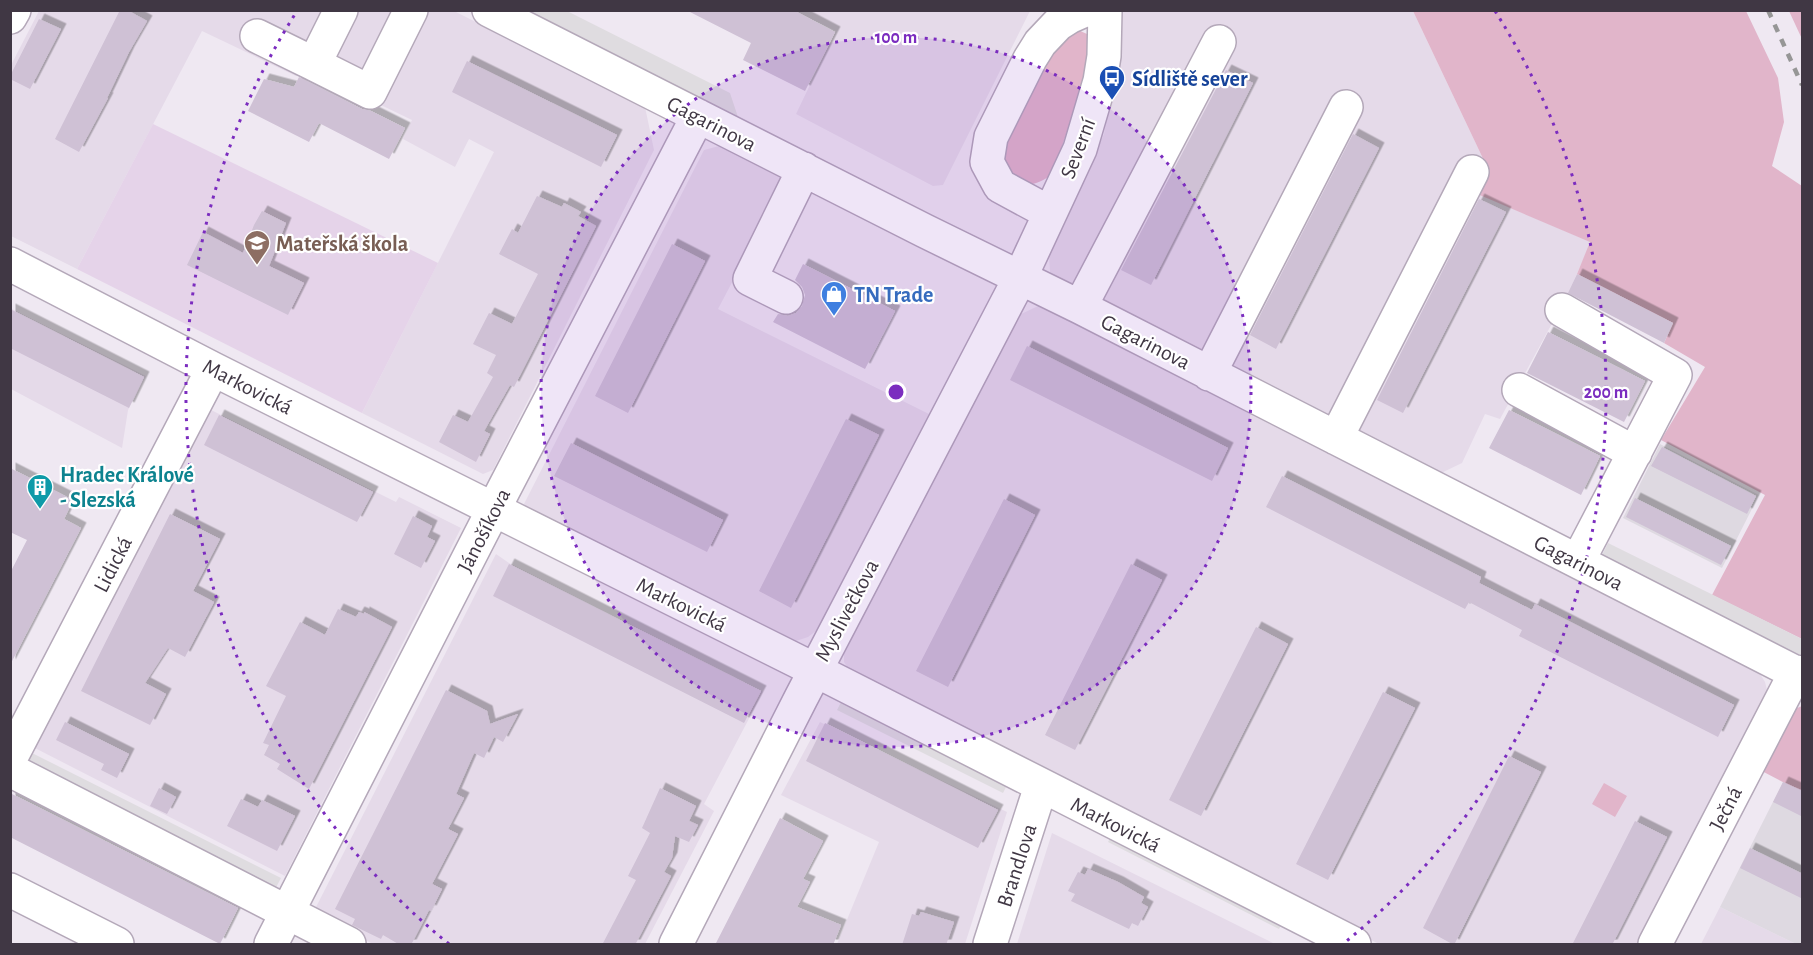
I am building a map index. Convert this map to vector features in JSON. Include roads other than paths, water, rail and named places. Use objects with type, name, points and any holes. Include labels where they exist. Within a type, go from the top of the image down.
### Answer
[{"type":"street","points":[[10,17],[14,10]]},
{"type":"street","points":[[314,64],[341,10]]},
{"type":"street","points":[[257,36],[370,92],[411,10]]},
{"type":"street","name":"Gagarinova","points":[[489,10],[1080,307],[1799,674]]},
{"type":"street","points":[[1050,213],[1000,186],[987,162],[991,137],[1030,58],[1040,43],[1058,24],[1085,10]]},
{"type":"street","name":"Severní","points":[[1020,278],[1080,149],[1100,81],[1104,56],[1104,10]]},
{"type":"street","points":[[1080,307],[1220,42]]},
{"type":"street","points":[[1209,374],[1346,107]]},
{"type":"street","name":"Jánošíkova","points":[[271,945],[493,509],[698,116]]},
{"type":"street","points":[[786,297],[750,279],[804,169]]},
{"type":"street","points":[[1336,438],[1472,172]]},
{"type":"street","name":"Markovická","points":[[10,264],[213,369],[815,670],[1348,943]]},
{"type":"street","name":"Myslivečkova","points":[[676,945],[815,670],[1020,278]]},
{"type":"street","points":[[1562,310],[1675,375],[1578,561]]},
{"type":"street","name":"Lidická","points":[[10,759],[213,369]]},
{"type":"street","points":[[1519,390],[1635,453]]},
{"type":"street","name":"Ječná","points":[[1654,945],[1799,674]]},
{"type":"street","points":[[10,770],[349,945]]},
{"type":"street","name":"Brandlova","points":[[990,945],[1041,786]]},
{"type":"street","points":[[10,890],[117,945]]},
{"type":"railway","points":[[1768,10],[1802,85]]},
{"type":"place","name":"Sídliště sever","points":[[1112,101]]},
{"type":"place","name":"Mateřská škola","points":[[257,266]]},
{"type":"place","name":"TN Trade","points":[[834,317]]},
{"type":"place","name":"Hradec Králové - Slezská","points":[[40,510]]}]
